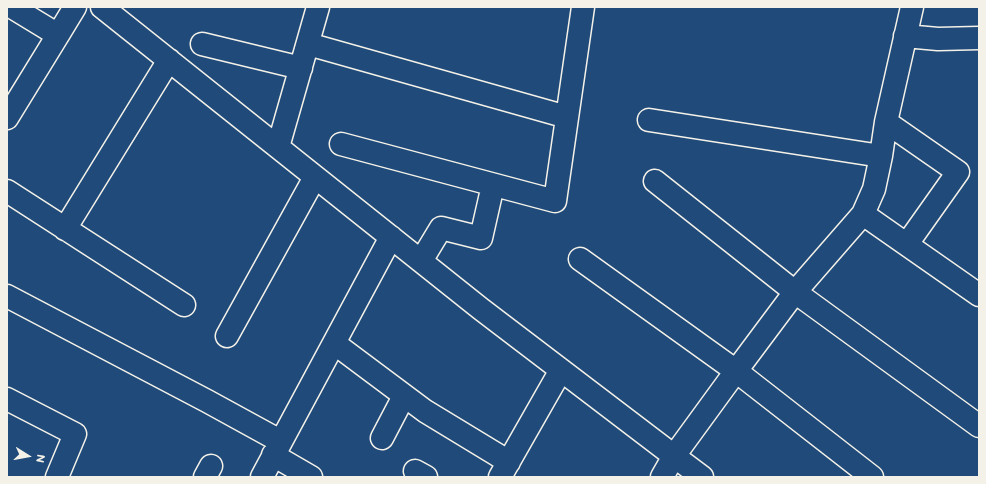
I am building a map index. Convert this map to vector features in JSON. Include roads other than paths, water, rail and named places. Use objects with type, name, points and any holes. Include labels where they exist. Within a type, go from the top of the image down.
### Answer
[{"type":"street","points":[[12,7],[58,35]]},
{"type":"street","points":[[7,118],[75,7]]},
{"type":"street","points":[[102,7],[421,261],[702,477]]},
{"type":"street","points":[[278,147],[318,7]]},
{"type":"street","points":[[341,144],[555,201],[583,7]]},
{"type":"street","points":[[662,477],[674,456],[795,292],[863,214],[874,188],[886,122],[912,7]]},
{"type":"street","points":[[905,36],[938,39],[979,38]]},
{"type":"street","points":[[202,44],[301,68]]},
{"type":"street","points":[[308,44],[567,117]]},
{"type":"street","points":[[65,229],[169,60]]},
{"type":"street","points":[[649,120],[881,156]]},
{"type":"street","points":[[886,122],[958,172],[907,244]]},
{"type":"street","points":[[227,336],[315,177]]},
{"type":"street","points":[[655,180],[795,292],[979,426]]},
{"type":"street","points":[[421,261],[441,228],[481,238],[493,185]]},
{"type":"street","points":[[7,192],[184,305]]},
{"type":"street","points":[[863,214],[977,291]]},
{"type":"street","points":[[262,477],[391,237]]},
{"type":"street","points":[[580,258],[736,371],[872,477]]},
{"type":"street","points":[[7,296],[207,401],[277,448],[311,477]]},
{"type":"street","points":[[334,343],[505,469],[562,370]]},
{"type":"street","points":[[382,438],[404,396]]},
{"type":"street","points":[[7,399],[75,434],[57,477]]}]
